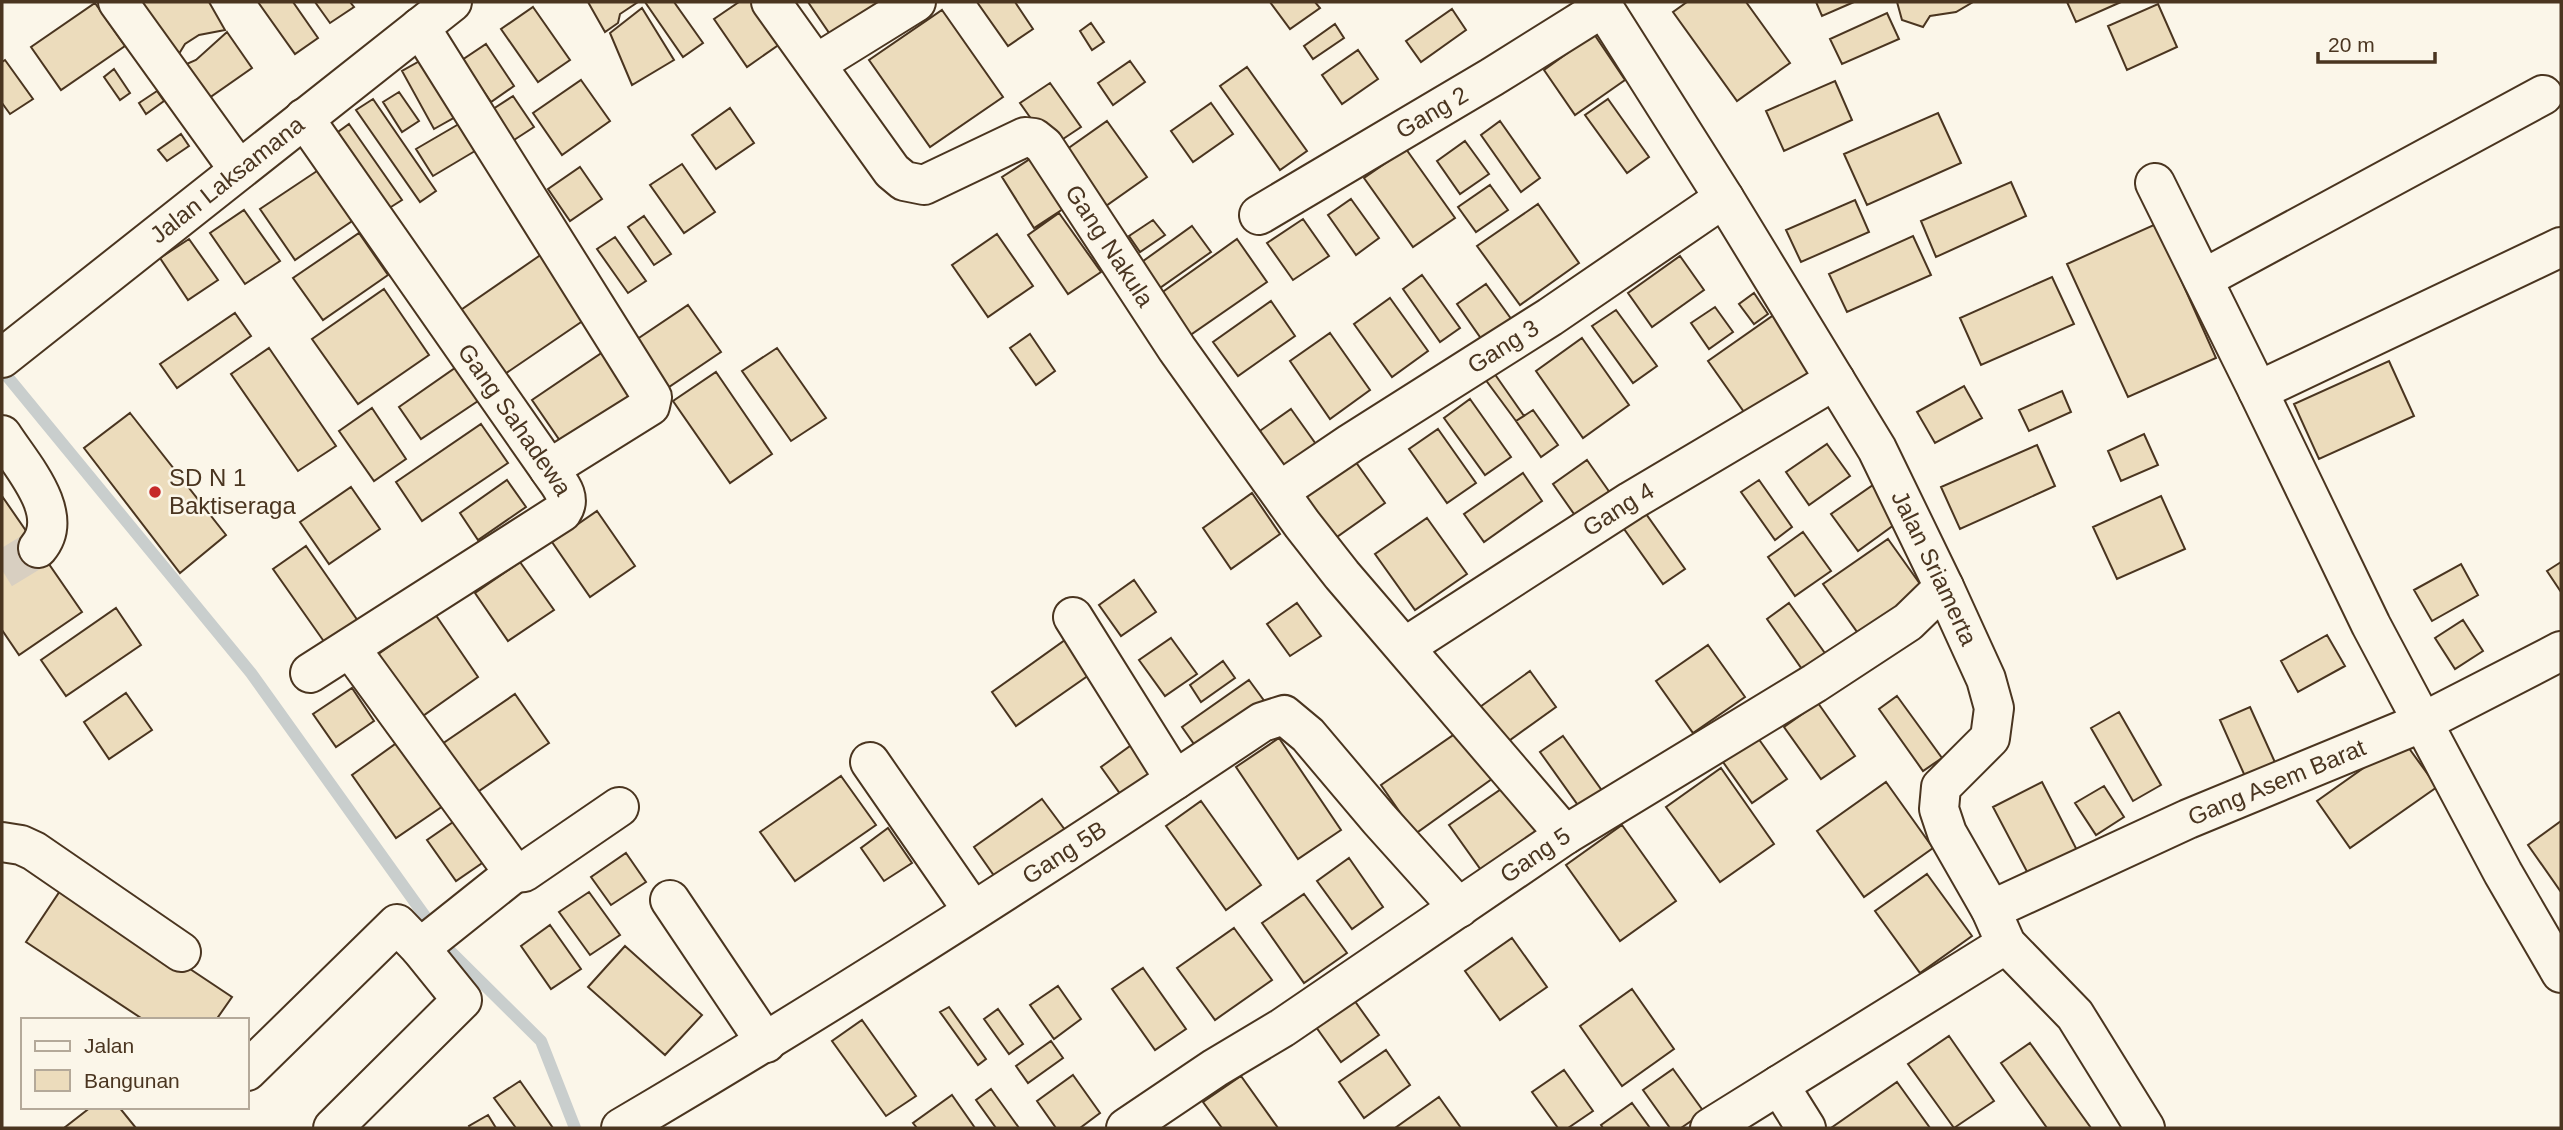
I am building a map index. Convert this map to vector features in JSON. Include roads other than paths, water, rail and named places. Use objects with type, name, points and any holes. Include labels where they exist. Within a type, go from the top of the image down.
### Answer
[{"type":"street","points":[[118,2],[239,170]]},
{"type":"street","name":"Jalan Laksamana","points":[[13,349],[452,2]]},
{"type":"street","name":"Gang Nakula","points":[[771,2],[891,171],[904,181],[924,185],[1024,137],[1034,138],[1044,146],[1177,349],[1302,524],[1342,575],[1565,835]]},
{"type":"street","points":[[816,64],[916,2]]},
{"type":"street","name":"Jalan Sriamerta","points":[[1602,4],[1877,449],[1944,587],[1986,679],[1994,708],[1990,738],[1941,787],[1939,809],[1947,834],[1998,927],[2075,1015],[2145,1128]]},
{"type":"street","name":"Gang 2","points":[[1259,215],[1481,83],[1602,4]]},
{"type":"street","points":[[420,27],[652,397],[650,406],[549,469]]},
{"type":"street","points":[[2203,278],[2543,94]]},
{"type":"street","name":"Gang Sahadewa","points":[[304,118],[566,495],[562,512],[310,673]]},
{"type":"street","points":[[2155,183],[2203,278],[2215,308],[2259,391],[2371,625],[2503,873],[2561,973]]},
{"type":"street","name":"Gang 3","points":[[1280,491],[1550,317],[1724,198]]},
{"type":"street","points":[[2259,391],[2561,247]]},
{"type":"street","name":"Gang 4","points":[[1405,647],[1631,501],[1835,380]]},
{"type":"street","points":[[2,435],[46,505],[47,531],[45,540],[38,548]]},
{"type":"street","name":"Gang 5","points":[[1126,1128],[1215,1068],[1282,1028],[1565,835],[1815,683],[1908,622],[1944,587]]},
{"type":"street","points":[[1073,617],[1175,780]]},
{"type":"street","points":[[350,648],[514,873]]},
{"type":"street","name":"Gang Asem Barat","points":[[1710,1128],[1779,1085],[1998,927],[2188,819],[2424,722],[2561,651]]},
{"type":"street","name":"Gang 5B","points":[[621,1128],[766,1043],[1262,722],[1284,715],[1308,735],[1379,820],[1459,908]]},
{"type":"street","points":[[870,762],[973,911]]},
{"type":"street","points":[[420,947],[514,873],[524,872],[619,807]]},
{"type":"street","points":[[2,842],[21,845],[34,851],[181,952]]},
{"type":"street","points":[[670,900],[766,1043]]},
{"type":"street","points":[[248,1070],[397,924],[420,947],[462,1000],[333,1128]]},
{"type":"street","points":[[1779,1085],[1806,1128]]},
{"type":"waterway","points":[[2,370],[251,673],[427,919]]},
{"type":"waterway","points":[[448,949],[541,1041],[575,1128]]},
{"type":"tunnel","points":[[2,570],[38,548]]},
{"type":"place","name":"SD N 1 Baktiseraga","points":[[155,492]]}]
